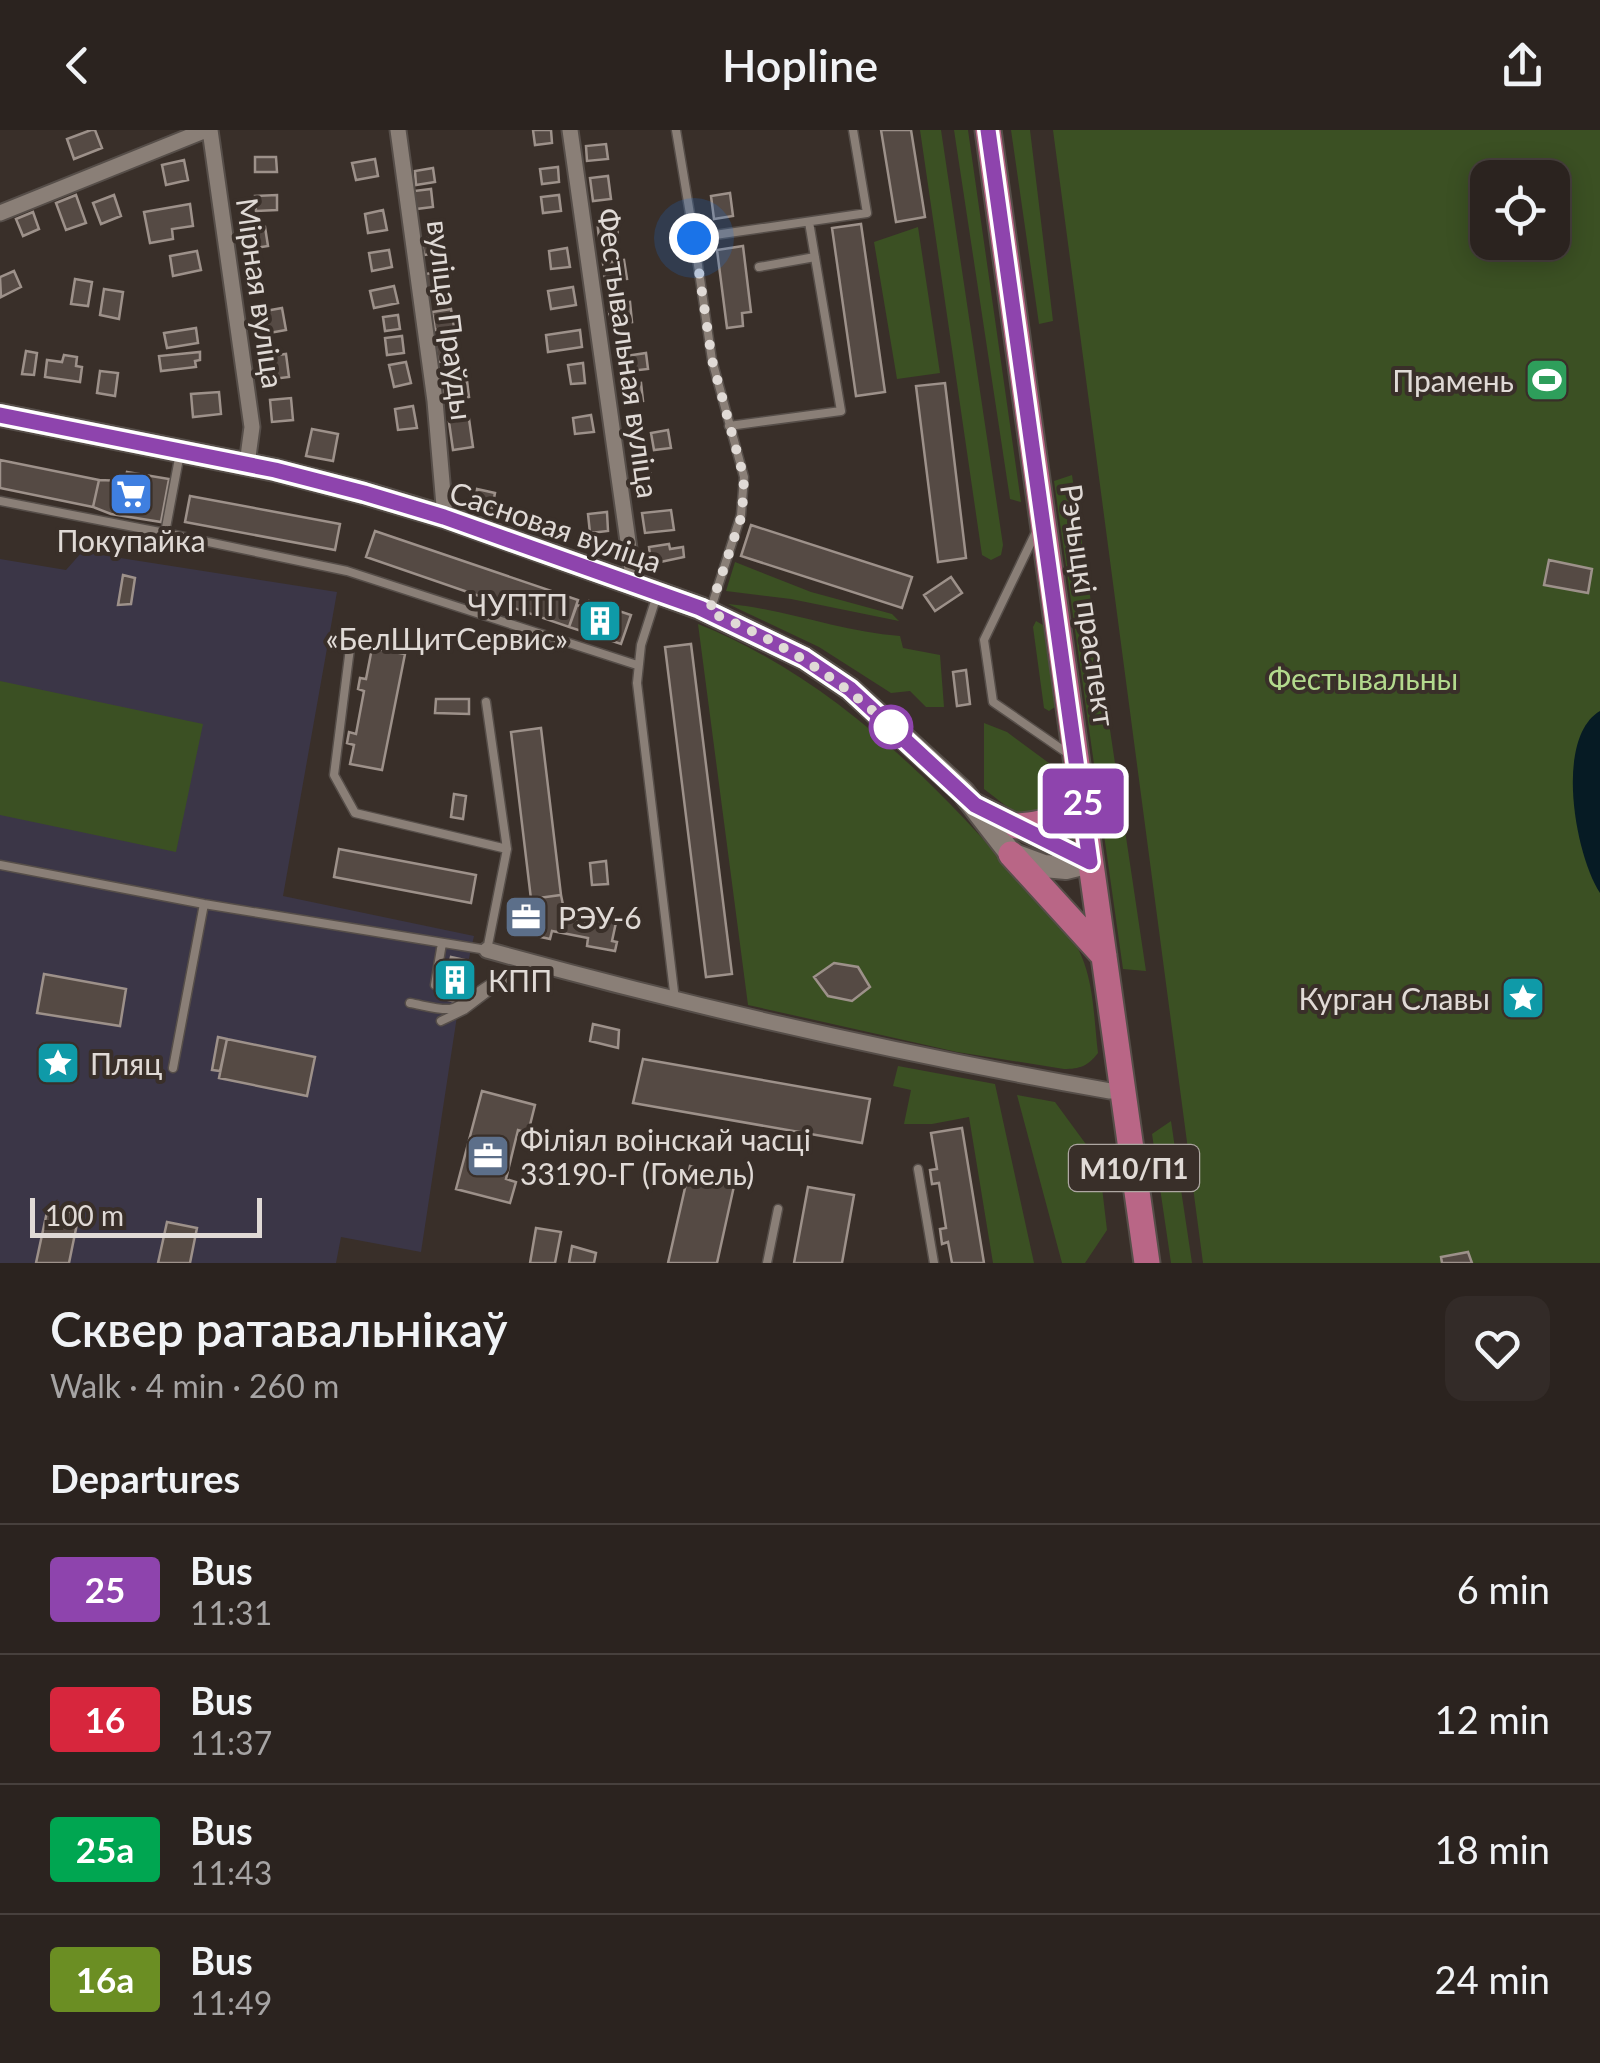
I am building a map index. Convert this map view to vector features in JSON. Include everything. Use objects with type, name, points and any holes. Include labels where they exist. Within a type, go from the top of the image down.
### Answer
[{"type":"main road","name":"Рэчыцкі праспект","points":[[988,130],[1147,1263]]},
{"type":"main road","name":"Сасновая вуліца","points":[[0,415],[247,464],[364,493],[444,517],[709,612],[804,658],[850,689],[975,805],[1090,862]]},
{"type":"main road","points":[[1017,826],[1035,825],[1064,812],[1074,800],[1079,766]]},
{"type":"main road","name":"Сасновая вуліца","points":[[975,805],[1010,854]]},
{"type":"main road","points":[[1010,854],[1044,866],[1066,868],[1090,862]]},
{"type":"main road","points":[[1010,854],[1104,956]]},
{"type":"street","points":[[0,212],[208,130]]},
{"type":"street","name":"Мірная вуліца","points":[[208,130],[252,427],[247,464]]},
{"type":"street","name":"вуліца Праўды","points":[[398,130],[435,401],[444,517]]},
{"type":"street","name":"Фестывальная вуліца","points":[[570,130],[634,584]]},
{"type":"street","points":[[487,950],[674,1000],[1007,1072],[1124,1090]]},
{"type":"lane","points":[[676,130],[704,320],[744,478],[742,515],[709,612]]},
{"type":"lane","points":[[694,238],[866,213],[853,130]]},
{"type":"lane","points":[[729,426],[842,411],[809,222]]},
{"type":"lane","points":[[759,267],[815,258]]},
{"type":"lane","points":[[166,533],[181,451]]},
{"type":"lane","points":[[0,501],[347,571],[637,665]]},
{"type":"lane","points":[[1042,519],[984,640],[992,702],[1079,766]]},
{"type":"lane","points":[[658,593],[637,665],[674,1000]]},
{"type":"lane","points":[[351,640],[334,776],[355,813],[507,849]]},
{"type":"lane","points":[[0,865],[204,904],[487,950],[507,849],[486,702]]},
{"type":"lane","points":[[173,1068],[204,904]]},
{"type":"lane","points":[[435,985],[442,943]]},
{"type":"lane","points":[[441,1020],[464,1010],[528,961]]},
{"type":"lane","points":[[410,1003],[450,1009],[487,982],[506,977]]},
{"type":"lane","points":[[918,1169],[934,1263]]},
{"type":"lane","points":[[767,1263],[778,1210]]},
{"type":"shaded area","points":[[82,552],[337,592],[283,896],[474,936],[459,1003],[421,1252],[341,1237],[336,1263],[0,1263],[0,559],[66,570]]},
{"type":"green space","points":[[920,130],[941,130],[1003,545],[1001,555],[991,560],[982,555]]},
{"type":"green space","points":[[954,130],[968,130],[1021,502],[1010,499]]},
{"type":"green space","points":[[1011,130],[1030,130],[1053,321],[1039,324]]},
{"type":"green space","name":"Фестывальны","points":[[1053,130],[1600,130],[1600,1263],[1203,1263]]},
{"type":"green space","points":[[918,227],[940,373],[897,379],[874,242]]},
{"type":"green space","points":[[1072,475],[1146,971],[1123,969],[1054,481]]},
{"type":"green space","points":[[735,562],[811,592],[892,614],[899,621],[791,599],[726,591]]},
{"type":"green space","points":[[728,604],[900,636],[903,648],[940,655],[944,707],[926,707],[910,691],[891,693],[819,647]]},
{"type":"green space","points":[[1036,621],[1043,625],[1055,707],[1049,711],[1044,708],[1033,627]]},
{"type":"green space","points":[[698,624],[794,674],[881,739],[960,815],[1060,924],[1077,947],[1089,978],[1098,1053],[1091,1061],[1064,1069],[957,1052],[748,1005]]},
{"type":"green space","points":[[0,681],[203,724],[176,852],[0,815]]},
{"type":"green space","points":[[984,723],[1007,732],[1057,769],[1062,795],[1046,814],[1019,816],[984,789]]},
{"type":"green space","points":[[898,1066],[995,1084],[1034,1263],[993,1263],[969,1117],[904,1124],[911,1090],[893,1086]]},
{"type":"green space","points":[[1017,1095],[1055,1102],[1099,1162],[1107,1230],[1085,1263],[1062,1263]]},
{"type":"green space","points":[[1171,1121],[1177,1162],[1157,1167],[1152,1134]]},
{"type":"green space","points":[[1180,1183],[1192,1263],[1171,1263],[1160,1188]]},
{"type":"water","points":[[1600,711],[1600,893],[1577,826],[1573,770],[1577,745],[1586,725]]},
{"type":"building","points":[[95,130],[102,148],[74,159],[67,139]]},
{"type":"building","points":[[533,130],[551,130],[552,143],[535,145]]},
{"type":"building","points":[[881,130],[911,130],[925,217],[896,222]]},
{"type":"building","points":[[606,144],[608,159],[587,161],[586,146]]},
{"type":"building","points":[[255,157],[276,157],[277,172],[255,172]]},
{"type":"building","points":[[375,159],[378,176],[356,180],[352,163]]},
{"type":"building","points":[[184,160],[188,180],[166,185],[162,165]]},
{"type":"building","points":[[558,167],[559,182],[542,184],[540,169]]},
{"type":"building","points":[[433,168],[435,182],[416,185],[415,171]]},
{"type":"building","points":[[608,176],[611,199],[593,201],[590,178]]},
{"type":"building","points":[[431,189],[433,207],[416,209],[414,191]]},
{"type":"building","points":[[730,193],[733,216],[714,219],[711,196]]},
{"type":"building","points":[[76,195],[86,223],[66,230],[56,203]]},
{"type":"building","points":[[114,195],[121,216],[101,224],[93,203]]},
{"type":"building","points":[[277,195],[277,210],[256,211],[255,196]]},
{"type":"building","points":[[559,195],[561,211],[543,213],[541,197]]},
{"type":"building","points":[[190,204],[193,226],[172,229],[173,239],[150,243],[144,212]]},
{"type":"building","points":[[383,210],[387,230],[368,233],[365,214]]},
{"type":"building","points":[[33,212],[39,229],[23,236],[16,219]]},
{"type":"building","points":[[616,218],[618,236],[599,238],[597,220]]},
{"type":"building","points":[[861,224],[885,392],[856,396],[832,228]]},
{"type":"building","points":[[265,227],[268,246],[244,250],[241,232]]},
{"type":"building","points":[[440,236],[442,252],[424,255],[421,239]]},
{"type":"building","points":[[743,246],[751,312],[742,313],[743,326],[727,328],[717,250]]},
{"type":"building","points":[[567,248],[570,267],[551,269],[549,251]]},
{"type":"building","points":[[389,250],[392,267],[372,271],[369,253]]},
{"type":"building","points":[[197,251],[201,270],[173,276],[170,256]]},
{"type":"building","points":[[624,260],[627,279],[605,281],[603,263]]},
{"type":"building","points":[[14,271],[21,287],[1,297],[0,277]]},
{"type":"building","points":[[447,271],[450,288],[427,291],[425,274]]},
{"type":"building","points":[[75,279],[92,282],[88,306],[71,304]]},
{"type":"building","points":[[394,286],[398,303],[374,308],[370,291]]},
{"type":"building","points":[[573,287],[576,305],[551,309],[548,291]]},
{"type":"building","points":[[104,289],[123,292],[119,319],[100,315]]},
{"type":"building","points":[[630,302],[632,322],[611,324],[608,305]]},
{"type":"building","points":[[282,308],[286,330],[258,335],[254,313]]},
{"type":"building","points":[[451,309],[454,327],[435,330],[432,312]]},
{"type":"building","points":[[398,315],[400,329],[385,331],[383,317]]},
{"type":"building","points":[[196,328],[198,343],[167,348],[164,333]]},
{"type":"building","points":[[580,330],[582,347],[548,352],[546,335]]},
{"type":"building","points":[[402,336],[404,353],[387,355],[385,338]]},
{"type":"building","points":[[456,341],[459,359],[438,362],[435,344]]},
{"type":"building","points":[[26,351],[37,353],[34,375],[22,374]]},
{"type":"building","points":[[200,352],[196,367],[161,371],[159,356]]},
{"type":"building","points":[[646,353],[648,369],[621,372],[619,357]]},
{"type":"building","points":[[286,354],[289,377],[264,380],[261,357]]},
{"type":"building","points":[[64,355],[77,357],[76,366],[82,367],[80,382],[45,377],[47,360],[62,362]]},
{"type":"building","points":[[406,362],[411,383],[394,387],[389,365]]},
{"type":"building","points":[[583,363],[585,383],[571,384],[568,365]]},
{"type":"building","points":[[100,371],[118,373],[115,396],[97,393]]},
{"type":"building","points":[[467,381],[469,397],[446,401],[443,385]]},
{"type":"building","points":[[641,383],[643,401],[625,404],[623,386]]},
{"type":"building","points":[[945,383],[966,558],[938,562],[916,386]]},
{"type":"building","points":[[219,392],[221,414],[193,417],[191,394]]},
{"type":"building","points":[[291,398],[293,420],[272,422],[270,400]]},
{"type":"building","points":[[413,406],[417,428],[398,430],[395,409]]},
{"type":"building","points":[[591,415],[594,432],[575,434],[573,418]]},
{"type":"building","points":[[469,419],[473,447],[453,450],[449,422]]},
{"type":"building","points":[[312,429],[338,434],[333,461],[306,456]]},
{"type":"building","points":[[668,430],[671,448],[654,450],[651,433]]},
{"type":"building","points":[[0,460],[99,480],[93,507],[0,488]]},
{"type":"building","points":[[649,460],[651,480],[636,482],[634,462]]},
{"type":"building","name":"Покупайка","points":[[127,472],[169,479],[161,522],[93,507],[99,480],[125,481]]},
{"type":"building","points":[[477,489],[495,493],[492,508],[473,504]]},
{"type":"building","points":[[190,496],[340,524],[335,550],[185,522]]},
{"type":"building","points":[[671,510],[674,530],[645,533],[642,513]]},
{"type":"building","points":[[607,512],[608,531],[590,533],[588,514]]},
{"type":"building","points":[[751,525],[912,577],[902,608],[741,556]]},
{"type":"building","points":[[375,531],[578,600],[569,627],[366,557]]},
{"type":"building","points":[[669,544],[670,549],[683,547],[684,557],[651,564],[649,547]]},
{"type":"building","points":[[1549,560],[1592,569],[1588,593],[1544,585]]},
{"type":"building","points":[[123,575],[135,578],[131,604],[118,605]]},
{"type":"building","points":[[951,577],[962,593],[935,611],[924,595]]},
{"type":"building","name":"ЧУПТП «БелЩитСервис»","points":[[589,601],[631,615],[621,644],[569,627],[577,605],[587,608]]},
{"type":"building","points":[[691,644],[732,974],[706,977],[665,647]]},
{"type":"building","points":[[372,648],[405,654],[382,770],[350,764],[354,745],[347,743],[349,732],[356,734],[364,691],[358,689],[360,678],[366,679]]},
{"type":"building","points":[[966,670],[970,704],[957,706],[953,672]]},
{"type":"building","points":[[436,699],[469,699],[469,714],[435,713]]},
{"type":"building","points":[[541,728],[561,895],[531,899],[511,732]]},
{"type":"building","points":[[454,794],[466,796],[463,819],[451,817]]},
{"type":"building","points":[[339,849],[476,875],[471,903],[334,877]]},
{"type":"building","points":[[606,861],[608,884],[592,885],[590,863]]},
{"type":"building","points":[[561,895],[563,905],[574,907],[572,920],[592,923],[593,913],[617,918],[612,941],[617,942],[615,951],[587,946],[588,938],[552,931],[550,939],[522,933],[523,927],[510,925],[514,903],[532,906],[531,899]]},
{"type":"building","name":"КПП","points":[[451,957],[469,961],[459,1003],[441,998]]},
{"type":"building","points":[[834,963],[858,967],[870,987],[852,1001],[828,996],[814,977]]},
{"type":"building","points":[[44,974],[126,989],[120,1026],[37,1013]]},
{"type":"building","name":"КПП","points":[[593,1024],[619,1030],[618,1048],[590,1041]]},
{"type":"building","points":[[218,1037],[227,1039],[220,1071],[212,1070]]},
{"type":"building","points":[[227,1039],[315,1057],[307,1096],[219,1078]]},
{"type":"building","points":[[643,1059],[870,1099],[862,1143],[633,1103]]},
{"type":"building","name":"Філіял воінскай часці 33190-Г (Гомель)","points":[[482,1091],[535,1105],[528,1133],[518,1130],[506,1179],[516,1182],[510,1203],[456,1189]]},
{"type":"building","points":[[962,1128],[984,1263],[952,1263],[948,1242],[942,1244],[940,1229],[946,1228],[939,1183],[932,1184],[930,1170],[937,1169],[931,1133]]},
{"type":"building","points":[[690,1166],[736,1177],[717,1263],[668,1263]]},
{"type":"building","points":[[808,1187],[854,1195],[842,1263],[794,1263]]},
{"type":"building","points":[[48,1207],[79,1214],[69,1263],[36,1263]]},
{"type":"building","points":[[167,1222],[197,1228],[190,1263],[158,1263]]},
{"type":"building","points":[[536,1228],[561,1232],[555,1263],[530,1263]]},
{"type":"building","points":[[572,1246],[596,1253],[594,1263],[569,1263]]},
{"type":"building","points":[[1468,1252],[1472,1263],[1442,1263],[1441,1257]]},
{"type":"bus line","name":"25","points":[[0,415],[275,470],[364,493],[444,517],[700,608],[804,658],[850,689],[975,805],[1090,862],[988,130]]},
{"type":"place","name":"Прамень","points":[[1547,380]]},
{"type":"place","name":"Покупайка","points":[[131,494]]},
{"type":"place","name":"ЧУПТП «БелЩитСервис»","points":[[600,621]]},
{"type":"place","name":"РЭУ-6","points":[[526,917]]},
{"type":"place","name":"КПП","points":[[455,980]]},
{"type":"place","name":"Курган Славы","points":[[1523,998]]},
{"type":"place","name":"Пляц","points":[[58,1063]]},
{"type":"place","name":"Філіял воінскай часці 33190-Г (Гомель)","points":[[488,1156]]},
{"type":"route","points":[[694,238],[712,360],[744,478],[742,515],[709,612],[804,658],[850,689],[891,727]]}]
